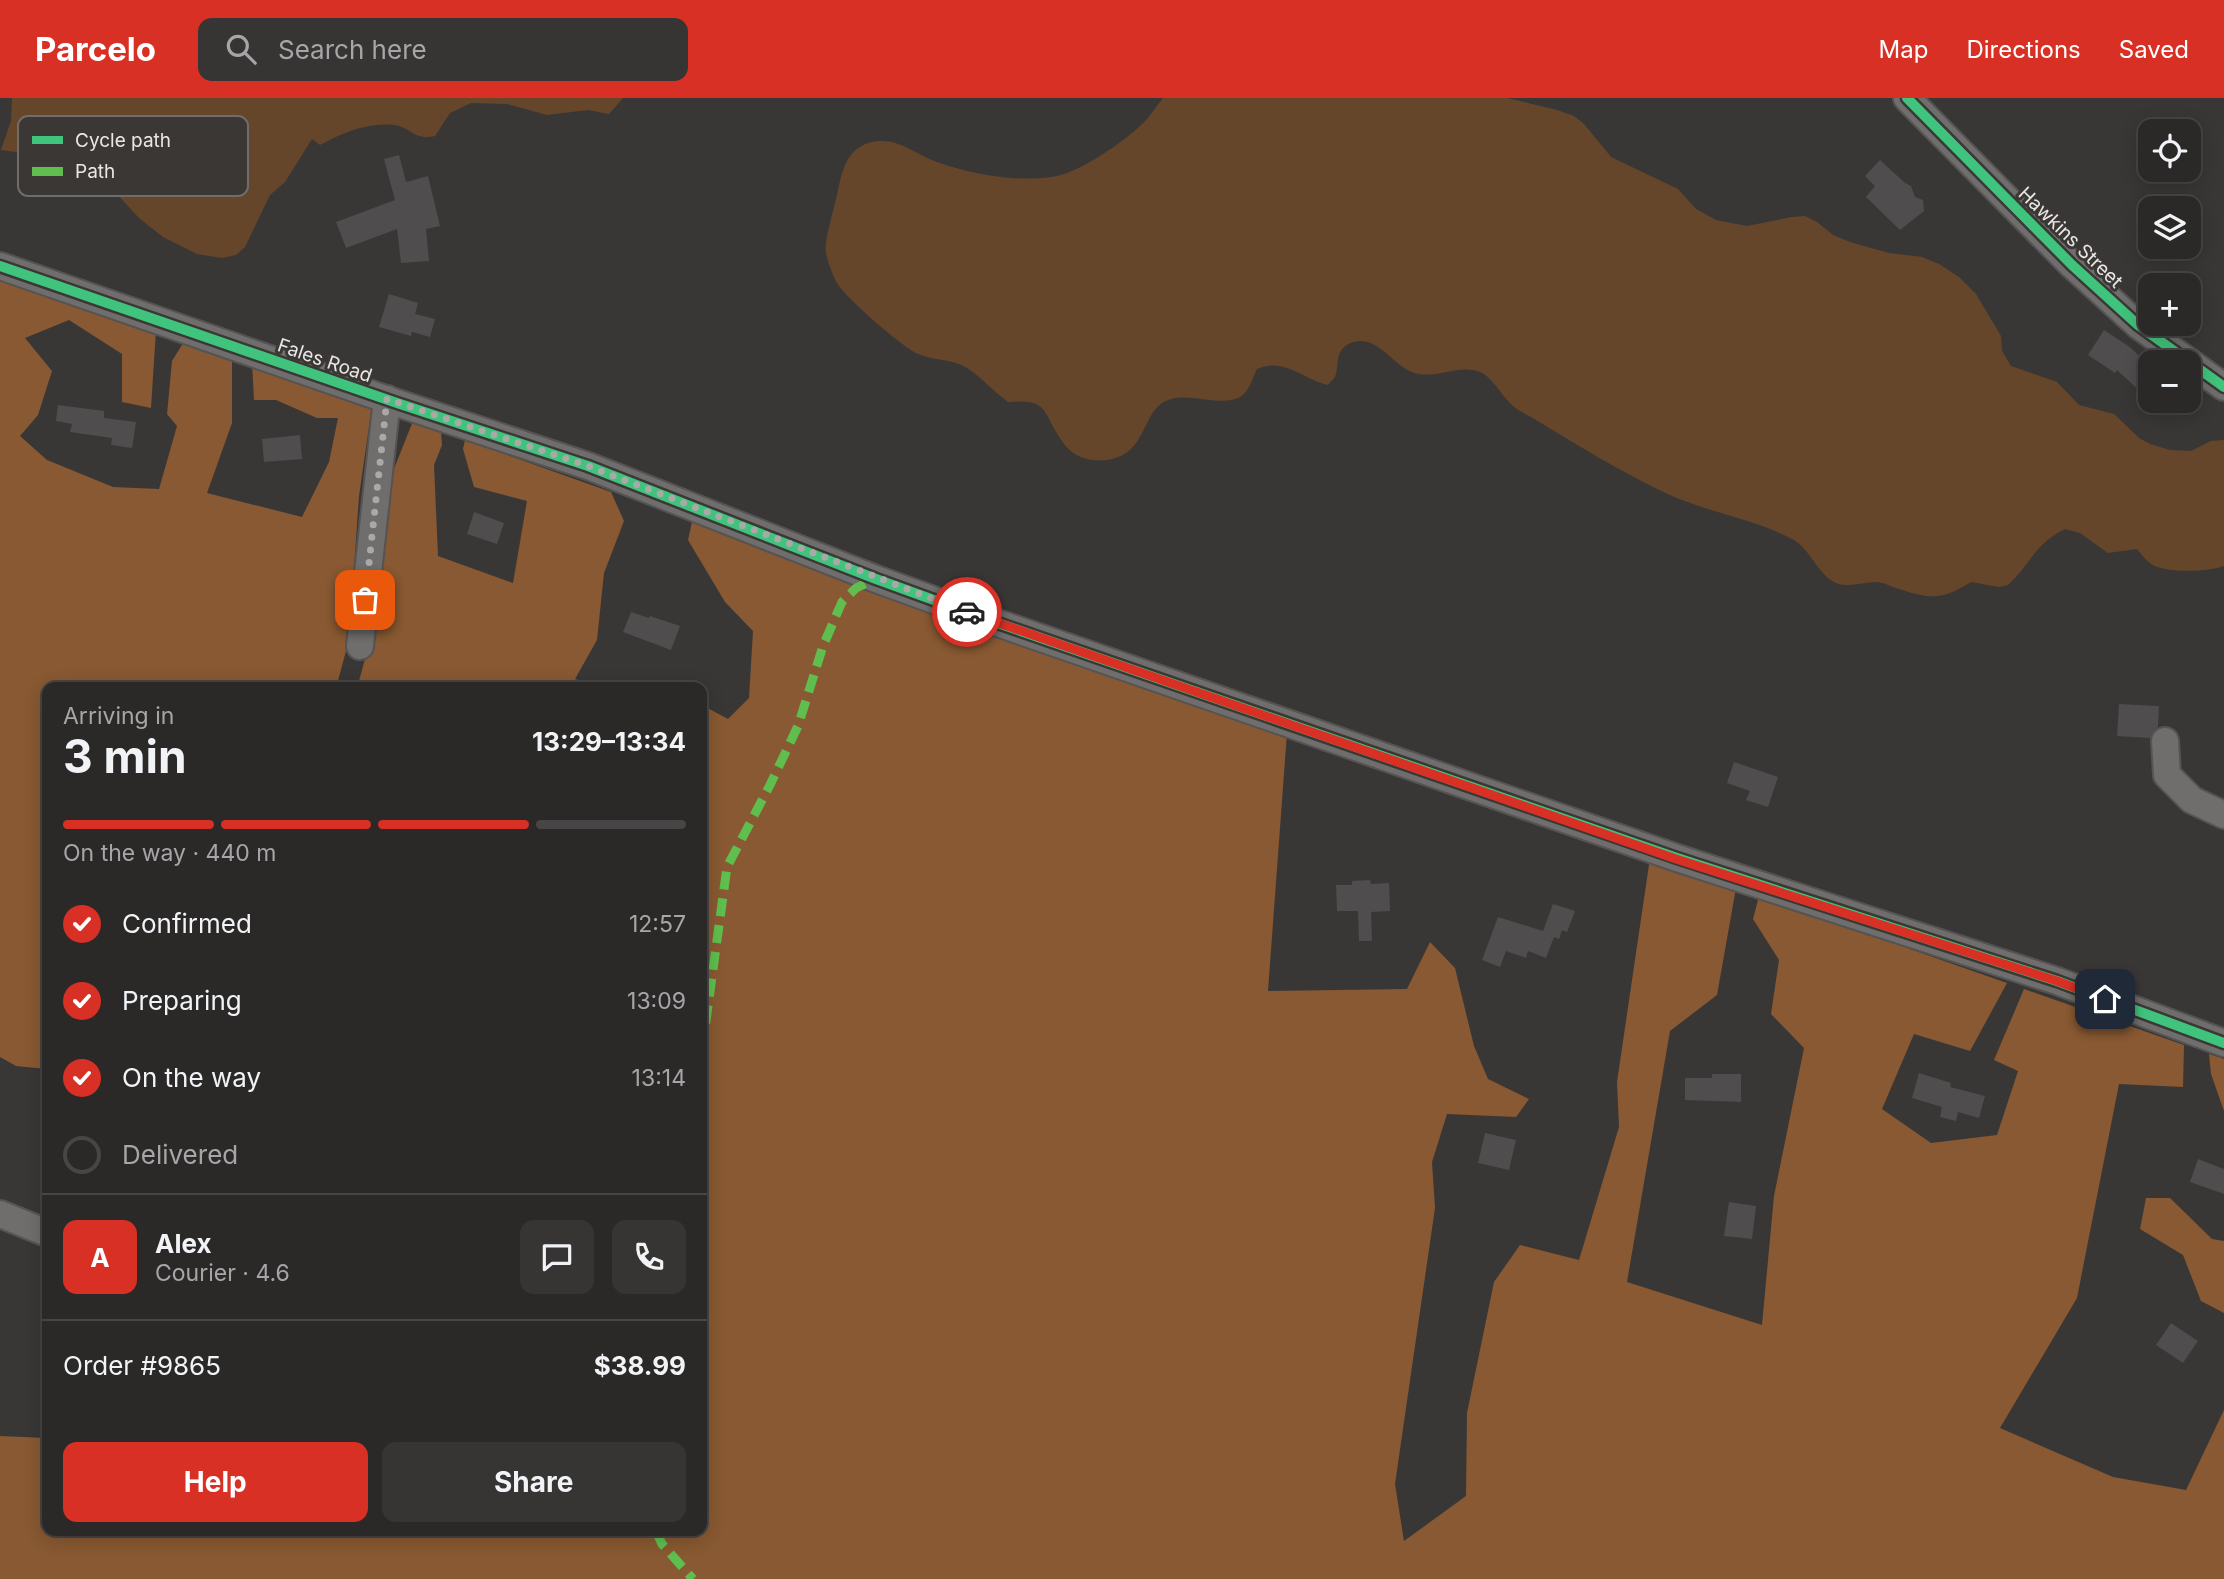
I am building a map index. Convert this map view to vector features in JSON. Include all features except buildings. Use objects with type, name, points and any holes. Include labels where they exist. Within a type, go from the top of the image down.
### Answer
[{"type":"street","name":"Hawkins Street","points":[[1907,98],[2072,265],[2138,325],[2224,387]]},
{"type":"street","name":"Fales Road","points":[[0,266],[588,466],[876,579],[998,623],[1676,859],[2057,981],[2224,1044]]},
{"type":"street","points":[[360,646],[387,399]]},
{"type":"street","points":[[2165,741],[2167,775],[2192,800],[2224,815]]},
{"type":"street","points":[[0,1214],[42,1231]]},
{"type":"shaded area","points":[[12,98],[623,98],[609,114],[588,110],[547,115],[507,104],[471,103],[450,113],[435,136],[422,137],[400,126],[374,125],[355,129],[320,145],[312,139],[285,182],[270,195],[245,247],[236,255],[222,258],[197,254],[163,237],[139,218],[119,196],[248,196],[248,116],[18,116],[18,152],[1,150],[11,121]]},
{"type":"shaded area","points":[[1163,98],[1507,98],[1574,116],[1611,157],[1678,189],[1696,209],[1716,220],[1747,226],[1805,216],[1833,235],[1850,242],[1889,253],[1922,257],[1939,264],[1959,277],[1976,294],[2001,336],[2002,351],[2011,366],[2057,382],[2079,405],[2114,414],[2139,438],[2150,444],[2170,450],[2191,451],[2211,441],[2224,440],[2224,566],[2188,571],[2159,568],[2137,549],[2108,553],[2080,533],[2065,529],[2039,548],[2008,585],[1999,587],[1971,582],[1943,595],[1926,596],[1879,582],[1839,584],[1826,576],[1794,540],[1764,527],[1685,501],[1634,477],[1517,409],[1480,372],[1463,369],[1429,375],[1412,372],[1377,346],[1362,341],[1353,342],[1342,349],[1335,377],[1328,385],[1285,367],[1267,366],[1257,369],[1248,388],[1240,397],[1224,401],[1171,399],[1160,404],[1134,445],[1125,454],[1111,459],[1087,459],[1068,448],[1038,405],[1008,402],[967,368],[916,353],[874,321],[837,283],[826,253],[828,233],[843,170],[851,155],[863,145],[890,142],[951,167],[981,174],[1027,179],[1057,176],[1079,168],[1118,144],[1147,119]]},
{"type":"shaded area","points":[[0,275],[156,330],[151,408],[122,402],[122,354],[69,320],[25,338],[52,371],[38,415],[20,436],[47,460],[113,487],[159,489],[177,426],[167,414],[172,361],[185,340],[232,356],[232,423],[207,493],[302,517],[329,462],[338,418],[317,418],[276,400],[254,400],[252,363],[372,406],[359,496],[349,640],[338,682],[42,682],[42,1069],[16,1066],[0,1057]]},
{"type":"shaded area","points":[[413,421],[441,431],[442,445],[434,465],[438,556],[513,583],[527,501],[474,487],[463,449],[465,440],[611,492],[624,521],[604,573],[597,640],[575,679],[584,682],[359,682],[367,652],[382,499]]},
{"type":"shaded area","points":[[692,522],[1287,733],[1268,991],[1407,989],[1430,942],[1455,968],[1474,1046],[1488,1079],[1529,1099],[1516,1117],[1447,1114],[1432,1162],[1435,1208],[1395,1484],[1404,1541],[1466,1496],[1467,1413],[1494,1282],[1520,1245],[1579,1260],[1619,1127],[1617,1082],[1650,858],[1736,888],[1717,995],[1670,1031],[1627,1282],[1762,1325],[1774,1196],[1804,1048],[1771,1014],[1779,960],[1753,919],[1759,896],[2007,983],[1970,1051],[1914,1034],[1882,1109],[1931,1143],[1997,1135],[2018,1071],[1994,1060],[2024,989],[2184,1045],[2183,1087],[2119,1084],[2077,1298],[2000,1428],[2113,1477],[2186,1490],[2224,1410],[2224,1579],[0,1579],[0,1436],[42,1438],[42,1536],[707,1536],[707,708],[728,719],[749,698],[753,631],[725,602],[688,540]]},
{"type":"shaded area","points":[[2209,1054],[2224,1059],[2224,1111],[2211,1074]]},
{"type":"shaded area","points":[[2146,1198],[2170,1198],[2212,1239],[2224,1241],[2224,1313],[2201,1301],[2183,1255],[2140,1229]]},
{"type":"marked path","points":[[707,1013],[727,867],[798,726],[823,646],[842,602],[856,588],[876,579]]},
{"type":"marked path","points":[[658,1536],[662,1544],[693,1579]]},
{"type":"cycle path","points":[[1907,98],[2072,265],[2138,325],[2224,387]]},
{"type":"cycle path","points":[[0,266],[588,466],[876,579],[986,619],[1677,858],[2057,981],[2224,1043]]},
{"type":"way so far","points":[[365,600],[387,399],[588,466],[967,612]]},
{"type":"route","points":[[967,612],[1676,859],[2057,981],[2105,999]]}]
